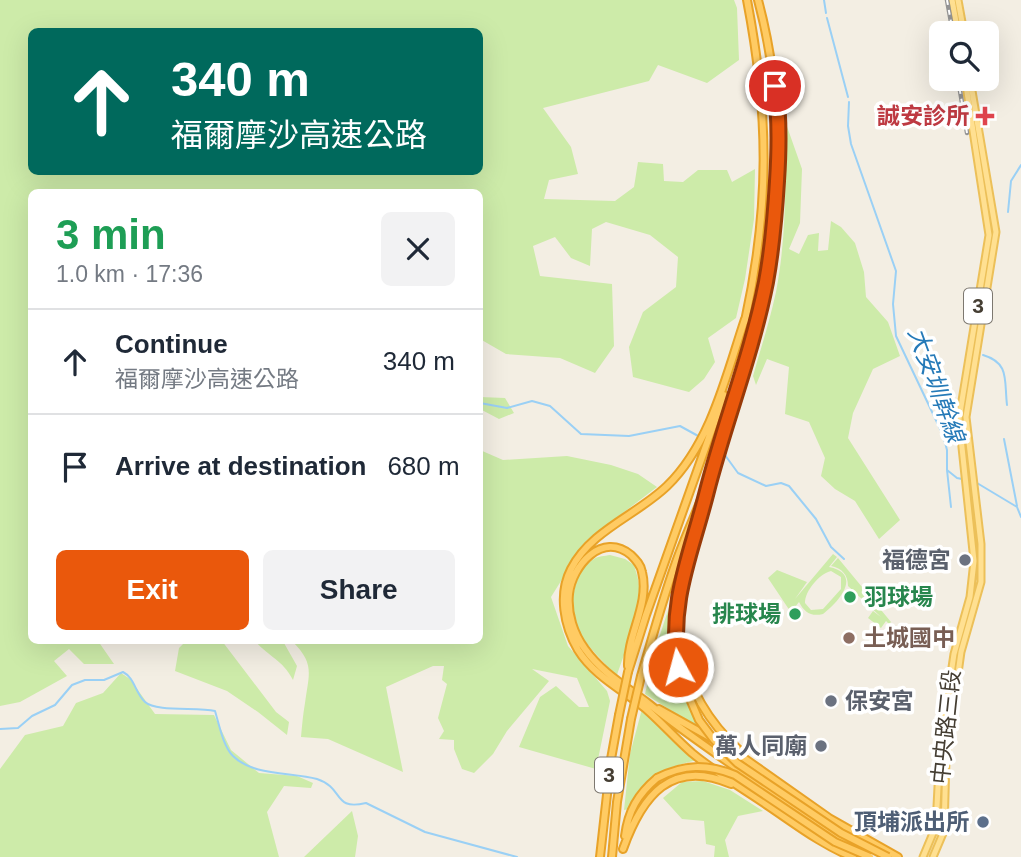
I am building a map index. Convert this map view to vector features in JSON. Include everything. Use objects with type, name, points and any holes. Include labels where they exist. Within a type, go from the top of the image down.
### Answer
[{"type":"highway","points":[[747,0],[762,96],[765,151],[759,242],[745,319],[705,440],[669,484],[600,535],[582,552],[571,568],[564,593],[564,612],[568,629],[579,652],[615,687],[785,804],[841,841],[872,857]]},
{"type":"highway","name":"3","points":[[612,857],[631,719],[641,676],[674,568],[711,473],[757,321],[766,281],[773,234],[778,155],[777,100],[758,0]]},
{"type":"highway","name":"3","points":[[600,857],[611,759],[628,672],[705,440]]},
{"type":"highway","points":[[711,473],[688,552],[674,633],[681,678],[699,720],[737,763],[841,833],[888,857]]},
{"type":"highway","points":[[628,672],[631,640],[642,602],[642,572],[639,564],[625,551],[606,548],[588,555],[575,572],[569,595],[571,622],[585,649],[704,762],[823,842],[853,857]]},
{"type":"highway","points":[[679,596],[679,646],[684,668],[696,696],[710,718],[734,746],[763,772]]},
{"type":"highway","points":[[649,708],[731,749],[819,812],[898,857]]},
{"type":"highway","points":[[623,853],[626,826],[636,799],[657,778],[680,768],[695,766],[720,769],[736,775],[835,842],[872,857]]},
{"type":"highway","points":[[623,853],[644,804],[664,784],[690,775],[702,775],[719,779],[747,792]]},
{"type":"highway","points":[[785,804],[841,837],[888,857]]},
{"type":"main road","points":[[952,0],[956,21]]},
{"type":"main road","points":[[958,0],[962,21]]},
{"type":"main road","name":"3","points":[[967,91],[989,235],[959,419],[969,478]]},
{"type":"main road","name":"3","points":[[969,478],[966,417],[996,232],[972,91]]},
{"type":"main road","name":"中央路三段","points":[[923,857],[936,826],[940,748],[954,653],[973,579],[974,545],[969,478]]},
{"type":"main road","name":"中央路三段","points":[[933,857],[944,831],[946,759],[961,652],[981,582],[981,544],[969,478]]},
{"type":"green space","points":[[0,0],[734,0],[737,8],[739,60],[707,83],[658,65],[649,81],[543,108],[571,147],[578,174],[549,180],[544,199],[615,201],[634,187],[638,162],[663,164],[664,181],[683,182],[698,170],[727,170],[732,182],[755,169],[754,219],[736,318],[708,338],[715,362],[704,379],[689,392],[633,377],[629,347],[643,312],[676,287],[678,257],[650,235],[606,222],[592,229],[590,266],[571,258],[555,237],[533,246],[540,276],[612,284],[614,346],[595,373],[560,358],[506,354],[483,341],[483,189],[28,189],[28,644],[100,644],[114,664],[84,664],[69,649],[54,661],[67,676],[20,702],[0,706]]},
{"type":"green space","points":[[784,118],[802,169],[800,223],[789,249],[799,254],[808,235],[819,233],[818,251],[828,250],[831,221],[841,227],[855,243],[864,272],[866,297],[888,322],[900,356],[873,369],[853,413],[848,438],[900,520],[879,539],[855,501],[835,489],[821,476],[825,458],[809,422],[785,414],[789,367],[767,359],[756,385],[753,376],[780,270],[785,205]]},
{"type":"green space","points":[[483,397],[505,398],[514,413],[499,419],[483,411]]},
{"type":"green space","points":[[483,451],[503,460],[567,456],[611,465],[638,474],[657,487],[586,541],[551,597],[568,646],[607,691],[610,701],[596,769],[519,747],[540,697],[556,686],[579,707],[589,707],[577,678],[532,669],[549,681],[507,731],[493,754],[474,773],[462,769],[454,749],[454,740],[439,739],[444,731],[438,718],[447,684],[442,680],[444,666],[433,666],[386,687],[403,772],[328,739],[301,737],[309,669],[295,644],[483,644]]},
{"type":"green space","points":[[833,554],[837,557],[829,567],[845,576],[845,589],[823,614],[808,613],[799,602],[795,607],[800,611],[794,621],[789,617],[795,608],[791,611],[788,608],[768,578],[777,570],[807,582],[795,599]],"holes":[[[831,571],[841,577],[841,589],[823,609],[811,610],[805,603],[807,593],[814,584]]]},
{"type":"green space","points":[[610,555],[634,565],[639,584],[635,619],[617,675],[580,634],[573,610],[574,590],[581,572],[596,558]]},
{"type":"green space","points":[[838,558],[891,622],[889,624],[886,621],[881,628],[868,618],[873,611],[881,617],[848,586],[844,573],[831,566]]},
{"type":"green space","points":[[679,577],[671,621],[672,648],[681,684],[700,729],[645,694],[655,650]]},
{"type":"green space","points":[[183,644],[224,644],[276,712],[289,722],[287,735],[227,691],[175,671],[179,648]]},
{"type":"green space","points":[[258,644],[285,644],[297,666],[293,680],[285,667]]},
{"type":"green space","points":[[121,673],[130,679],[155,714],[214,715],[231,750],[259,773],[297,776],[313,783],[311,788],[284,786],[267,812],[279,857],[0,857],[0,769],[25,735],[63,726],[76,703],[103,693]]},
{"type":"green space","points":[[642,709],[697,760],[674,766],[657,775],[642,789],[629,809],[624,810],[630,754]]},
{"type":"green space","points":[[703,781],[730,790],[763,811],[738,816],[725,840],[729,857],[714,857],[715,846],[706,844],[704,821],[682,819],[663,798],[682,782]]},
{"type":"green space","points":[[352,811],[358,836],[355,857],[304,857]]},
{"type":"waterway","name":"大安圳幹線","points":[[824,0],[826,13]]},
{"type":"waterway","name":"大安圳幹線","points":[[827,18],[848,97]]},
{"type":"waterway","name":"大安圳幹線","points":[[849,102],[848,126],[851,144],[896,271],[893,304],[896,336],[943,435],[947,450],[947,470],[962,479]]},
{"type":"waterway","points":[[1008,212],[1011,181],[1021,165]]},
{"type":"waterway","points":[[983,355],[992,358],[1002,368],[1007,405]]},
{"type":"waterway","points":[[483,404],[507,408],[532,401],[550,406],[581,434],[629,436],[680,426],[700,437]]},
{"type":"waterway","points":[[1004,439],[1017,506]]},
{"type":"waterway","points":[[722,451],[738,473],[766,486],[781,483],[789,486],[816,519],[831,547],[844,559]]},
{"type":"waterway","points":[[947,470],[951,507]]},
{"type":"waterway","name":"大安圳幹線","points":[[977,483],[1017,507],[1021,517]]},
{"type":"waterway","points":[[0,729],[18,728],[32,716],[55,705],[72,685],[85,680],[104,680],[123,672],[150,705],[215,711],[230,752],[251,767],[317,779],[326,783],[348,804],[366,803],[425,832],[517,857]]},
{"type":"railway","points":[[947,0],[951,21]]},
{"type":"railway","points":[[960,91],[967,133]]},
{"type":"place","name":"誠安診所","points":[[985,116]]},
{"type":"place","name":"福德宮","points":[[965,560]]},
{"type":"place","name":"羽球場","points":[[850,597]]},
{"type":"place","name":"排球場","points":[[795,614]]},
{"type":"place","name":"土城國中","points":[[849,638]]},
{"type":"place","name":"保安宮","points":[[831,701]]},
{"type":"place","name":"萬人同廟","points":[[821,746]]},
{"type":"place","name":"頂埔派出所","points":[[983,822]]},
{"type":"route","points":[[678,667],[675,619],[688,552],[735,398],[766,281],[775,209],[778,155],[775,86]]}]
